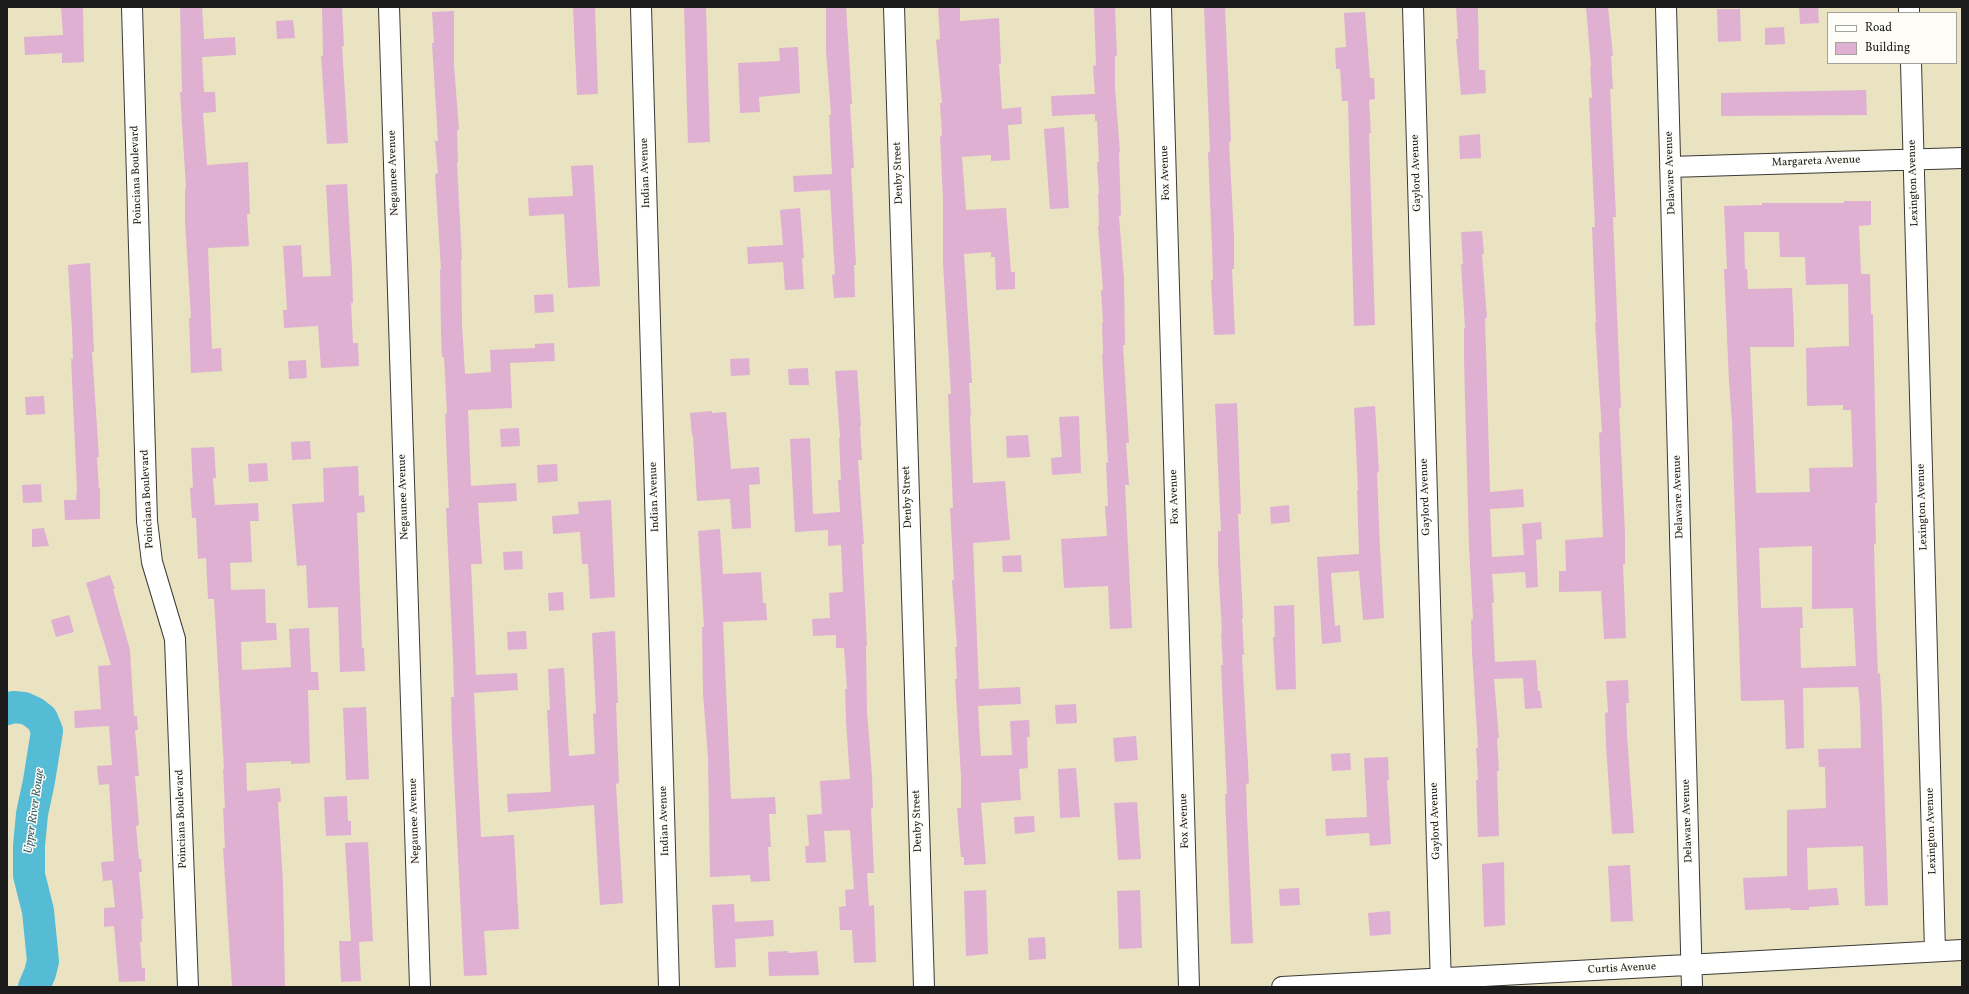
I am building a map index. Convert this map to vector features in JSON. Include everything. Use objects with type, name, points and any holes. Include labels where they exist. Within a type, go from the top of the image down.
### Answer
[{"type":"street","name":"Poinciana Boulevard","points":[[132,7],[147,521],[152,562],[175,639],[188,987]]},
{"type":"street","name":"Negaunee Avenue","points":[[389,7],[420,987]]},
{"type":"street","name":"Indian Avenue","points":[[641,7],[670,987]]},
{"type":"street","name":"Denby Street","points":[[894,7],[924,987]]},
{"type":"street","name":"Fox Avenue","points":[[1161,7],[1189,987]]},
{"type":"street","name":"Gaylord Avenue","points":[[1413,7],[1441,983]]},
{"type":"street","name":"Delaware Avenue","points":[[1666,7],[1692,987]]},
{"type":"street","name":"Lexington Avenue","points":[[1911,64],[1935,952]]},
{"type":"street","name":"Margareta Avenue","points":[[1670,167],[1962,158]]},
{"type":"street","name":"Curtis Avenue","points":[[1282,987],[1441,983],[1692,965],[1962,950]]},
{"type":"building","points":[[83,7],[84,62],[62,63],[62,53],[25,55],[24,37],[63,35],[61,8]]},
{"type":"building","points":[[180,7],[202,7],[204,39],[235,37],[236,55],[202,57],[204,92],[215,92],[216,112],[203,113],[207,165],[248,162],[250,214],[247,214],[249,246],[208,248],[212,349],[221,348],[222,371],[191,373],[189,318],[191,318],[185,222],[186,188],[180,92],[182,92]]},
{"type":"building","points":[[322,7],[342,7],[344,46],[342,46],[348,143],[327,144],[321,56],[323,56]]},
{"type":"building","points":[[595,7],[598,94],[577,95],[573,8]]},
{"type":"building","points":[[684,7],[706,7],[710,142],[688,143]]},
{"type":"building","points":[[826,7],[846,7],[854,168],[851,168],[856,265],[854,265],[855,297],[834,298],[832,275],[835,274],[830,190],[794,192],[793,176],[832,174],[829,115],[831,115],[826,50]]},
{"type":"building","points":[[938,7],[960,7],[960,21],[999,18],[1001,64],[999,64],[1002,109],[1021,107],[1022,124],[1008,125],[1010,160],[991,161],[991,155],[962,157],[966,210],[1006,208],[1011,272],[1015,272],[1015,289],[996,290],[995,257],[991,257],[991,252],[964,254],[972,383],[969,383],[973,483],[1005,481],[1010,540],[973,543],[979,689],[1020,687],[1021,704],[978,706],[981,756],[1012,755],[1010,721],[1029,720],[1030,737],[1027,737],[1028,768],[1019,769],[1021,800],[981,803],[986,864],[964,865],[964,857],[961,857],[957,808],[961,808],[961,776],[955,679],[957,679],[955,647],[957,647],[952,580],[954,580],[950,508],[953,508],[948,394],[951,394],[943,264],[943,200],[940,136],[942,136],[940,103],[942,103],[936,40],[940,39]]},
{"type":"building","points":[[1094,7],[1115,7],[1117,56],[1115,56],[1115,88],[1120,152],[1121,215],[1119,216],[1124,279],[1125,345],[1123,345],[1129,443],[1126,443],[1129,485],[1125,485],[1132,628],[1110,629],[1108,586],[1064,588],[1061,539],[1107,536],[1105,506],[1108,506],[1106,463],[1108,463],[1102,354],[1103,322],[1101,290],[1103,290],[1098,226],[1099,193],[1097,162],[1099,162],[1097,121],[1095,121],[1095,114],[1052,116],[1051,96],[1095,94],[1093,66],[1096,65]]},
{"type":"building","points":[[1204,7],[1225,7],[1231,141],[1229,142],[1234,237],[1234,269],[1232,269],[1235,334],[1214,335],[1208,152],[1210,152]]},
{"type":"building","points":[[1456,7],[1478,7],[1479,70],[1485,70],[1486,93],[1461,95],[1456,39],[1458,39]]},
{"type":"building","points":[[1586,7],[1608,7],[1613,56],[1611,56],[1613,89],[1610,89],[1616,217],[1613,217],[1621,408],[1619,408],[1625,533],[1625,564],[1623,564],[1626,638],[1604,639],[1601,591],[1559,592],[1559,571],[1566,571],[1565,540],[1603,537],[1599,433],[1602,432],[1595,323],[1592,227],[1595,227],[1589,98],[1592,98]]},
{"type":"building","points":[[1799,7],[1818,7],[1819,23],[1800,24]]},
{"type":"building","points":[[1717,9],[1740,9],[1741,41],[1718,42]]},
{"type":"building","points":[[454,11],[454,65],[459,130],[457,130],[457,163],[462,260],[462,324],[465,374],[491,372],[490,350],[535,348],[535,344],[554,343],[555,361],[510,363],[512,408],[468,410],[471,486],[516,483],[517,501],[478,503],[482,564],[471,564],[476,675],[517,673],[518,690],[474,693],[481,837],[514,835],[519,929],[484,931],[487,975],[464,976],[452,737],[451,697],[454,697],[446,508],[449,508],[445,414],[447,413],[444,357],[442,357],[441,334],[441,269],[435,174],[438,173],[435,141],[438,141],[432,43],[434,43],[432,12]]},
{"type":"building","points":[[1365,12],[1370,78],[1374,78],[1375,99],[1369,100],[1371,133],[1369,133],[1375,325],[1354,326],[1348,101],[1342,101],[1340,69],[1336,69],[1335,48],[1346,47],[1344,13]]},
{"type":"building","points":[[293,20],[295,38],[277,39],[276,21]]},
{"type":"building","points":[[1784,27],[1785,44],[1765,45],[1765,28]]},
{"type":"building","points":[[798,47],[800,93],[759,97],[760,112],[740,113],[738,63],[780,61],[779,48]]},
{"type":"building","points":[[1866,90],[1867,115],[1721,116],[1721,93]]},
{"type":"building","points":[[1064,127],[1069,208],[1050,209],[1044,129]]},
{"type":"building","points":[[1480,134],[1481,158],[1460,159],[1459,136]]},
{"type":"building","points":[[593,165],[600,286],[568,288],[564,214],[529,216],[528,198],[573,196],[571,166]]},
{"type":"building","points":[[347,184],[352,270],[353,303],[351,303],[353,343],[358,343],[359,366],[321,368],[318,326],[284,328],[283,310],[287,310],[283,246],[301,245],[303,277],[331,276],[326,185]]},
{"type":"building","points":[[1844,201],[1871,201],[1871,225],[1859,226],[1861,274],[1870,274],[1871,314],[1873,314],[1877,503],[1875,503],[1876,544],[1874,544],[1876,623],[1878,674],[1880,673],[1882,712],[1888,905],[1865,906],[1863,846],[1807,848],[1808,890],[1837,888],[1839,905],[1809,907],[1809,910],[1791,910],[1790,908],[1745,910],[1743,878],[1787,876],[1787,810],[1826,808],[1825,767],[1819,767],[1818,749],[1861,748],[1860,705],[1858,687],[1803,688],[1804,748],[1786,749],[1784,700],[1741,701],[1732,423],[1724,269],[1727,269],[1724,206],[1762,205],[1762,203],[1844,203]],"holes":[[[1744,232],[1779,232],[1780,257],[1805,257],[1806,285],[1848,284],[1849,346],[1806,348],[1807,406],[1843,405],[1843,410],[1851,410],[1853,467],[1809,468],[1810,492],[1756,493],[1750,347],[1794,347],[1794,331],[1792,288],[1748,289],[1747,269],[1745,269]],[[1812,546],[1812,609],[1853,608],[1856,666],[1801,668],[1800,628],[1803,628],[1802,607],[1761,608],[1759,548]]]},
{"type":"building","points":[[800,208],[804,258],[802,258],[804,289],[785,290],[783,262],[748,264],[747,247],[783,245],[780,210]]},
{"type":"building","points":[[1482,231],[1484,254],[1482,254],[1487,318],[1485,318],[1490,492],[1523,489],[1524,507],[1490,509],[1492,557],[1524,555],[1522,524],[1541,522],[1542,539],[1536,540],[1538,587],[1526,588],[1525,572],[1492,574],[1495,662],[1536,660],[1538,691],[1540,691],[1542,708],[1525,709],[1523,678],[1494,679],[1499,738],[1497,738],[1499,771],[1497,771],[1499,836],[1478,837],[1476,780],[1478,780],[1476,748],[1478,748],[1472,652],[1471,620],[1473,619],[1469,547],[1464,360],[1465,328],[1461,264],[1463,264],[1461,232]]},
{"type":"building","points":[[90,263],[94,352],[92,352],[99,457],[97,457],[99,489],[100,488],[100,519],[65,520],[64,500],[76,500],[77,489],[71,359],[73,359],[72,330],[68,265]]},
{"type":"building","points":[[553,294],[554,312],[535,313],[534,295]]},
{"type":"building","points":[[749,358],[750,375],[731,376],[730,359]]},
{"type":"building","points":[[306,360],[307,378],[289,379],[288,361]]},
{"type":"building","points":[[808,368],[809,385],[789,385],[788,369]]},
{"type":"building","points":[[857,370],[862,460],[858,460],[864,544],[862,544],[867,646],[867,711],[873,808],[871,808],[874,873],[867,873],[869,906],[874,905],[876,962],[854,963],[852,930],[840,930],[839,907],[846,906],[845,890],[854,889],[850,830],[824,831],[826,862],[806,863],[805,846],[809,846],[807,815],[822,814],[820,781],[850,779],[846,721],[845,689],[847,689],[844,648],[836,648],[836,635],[813,636],[812,619],[830,618],[829,593],[843,591],[841,545],[828,546],[828,530],[795,532],[790,439],[810,438],[813,514],[840,512],[838,480],[841,480],[840,437],[835,371]]},
{"type":"building","points":[[44,396],[45,414],[26,415],[25,397]]},
{"type":"building","points":[[1237,403],[1241,514],[1238,514],[1244,655],[1242,655],[1249,783],[1246,784],[1253,943],[1231,944],[1225,794],[1227,794],[1221,665],[1223,665],[1222,633],[1218,563],[1218,531],[1221,531],[1215,404]]},
{"type":"building","points":[[1375,406],[1384,618],[1363,620],[1359,571],[1331,573],[1335,626],[1340,625],[1341,642],[1322,644],[1317,557],[1359,554],[1354,408]]},
{"type":"building","points":[[712,411],[712,413],[726,412],[731,469],[759,467],[760,484],[749,485],[751,528],[732,529],[730,499],[697,501],[690,413]]},
{"type":"building","points":[[1079,416],[1081,473],[1052,475],[1051,458],[1062,457],[1059,417]]},
{"type":"building","points":[[519,428],[520,446],[501,447],[500,429]]},
{"type":"building","points":[[1028,435],[1030,457],[1007,458],[1006,436]]},
{"type":"building","points":[[310,441],[311,459],[292,460],[291,442]]},
{"type":"building","points":[[214,447],[216,478],[213,478],[215,505],[258,503],[259,521],[250,521],[252,562],[230,563],[231,590],[265,589],[266,623],[276,623],[277,640],[241,642],[242,670],[291,667],[289,629],[309,628],[311,672],[318,672],[319,690],[308,690],[310,763],[291,764],[291,761],[246,763],[247,791],[280,788],[281,802],[278,802],[283,882],[285,987],[232,987],[223,848],[225,848],[223,808],[225,808],[224,769],[214,599],[208,599],[206,558],[198,559],[196,518],[192,518],[190,488],[193,487],[191,448]]},
{"type":"building","points":[[267,463],[268,481],[249,482],[248,464]]},
{"type":"building","points":[[557,464],[558,481],[538,483],[537,465]]},
{"type":"building","points":[[358,466],[359,496],[364,495],[365,512],[357,513],[362,648],[364,648],[365,671],[340,672],[338,607],[308,608],[306,565],[297,566],[292,504],[324,502],[323,468]]},
{"type":"building","points":[[41,484],[42,502],[23,503],[22,485]]},
{"type":"building","points":[[611,500],[615,597],[590,599],[588,564],[582,564],[580,532],[553,534],[552,516],[579,514],[578,502]]},
{"type":"building","points":[[1289,505],[1290,522],[1271,524],[1270,507]]},
{"type":"building","points":[[44,528],[49,546],[32,547],[32,529]]},
{"type":"building","points":[[720,529],[723,574],[761,572],[763,603],[766,603],[767,620],[723,622],[731,799],[775,797],[776,814],[769,814],[771,847],[768,847],[770,881],[751,882],[750,875],[710,877],[708,758],[703,693],[702,627],[704,627],[698,531]]},
{"type":"building","points":[[522,551],[523,569],[504,570],[503,552]]},
{"type":"building","points":[[1021,555],[1022,572],[1003,572],[1002,556]]},
{"type":"building","points":[[110,575],[115,589],[113,589],[130,650],[134,716],[137,716],[138,730],[135,730],[139,776],[135,776],[139,825],[136,826],[139,859],[141,859],[142,872],[139,872],[143,919],[141,919],[142,942],[140,942],[142,968],[145,968],[145,981],[119,982],[114,926],[104,927],[104,908],[115,907],[112,880],[103,881],[101,862],[114,861],[109,784],[99,785],[97,766],[112,765],[109,726],[75,728],[74,711],[101,709],[98,666],[111,665],[86,583]]},
{"type":"building","points":[[563,592],[564,610],[549,611],[548,593]]},
{"type":"building","points":[[1294,605],[1296,689],[1276,690],[1273,637],[1275,637],[1274,606]]},
{"type":"building","points":[[69,615],[74,632],[56,637],[51,620]]},
{"type":"building","points":[[526,631],[527,649],[508,650],[507,632]]},
{"type":"building","points":[[615,631],[619,783],[616,784],[623,903],[600,905],[594,805],[508,812],[507,794],[550,792],[551,790],[547,710],[550,710],[548,669],[564,668],[569,756],[595,754],[593,714],[596,713],[592,633]]},
{"type":"building","points":[[1628,680],[1629,703],[1626,703],[1627,735],[1634,833],[1612,834],[1606,745],[1605,713],[1608,712],[1606,681]]},
{"type":"building","points":[[1076,704],[1077,723],[1056,724],[1055,705]]},
{"type":"building","points":[[366,707],[369,779],[346,780],[343,708]]},
{"type":"building","points":[[1136,736],[1138,760],[1115,762],[1113,738]]},
{"type":"building","points":[[1350,753],[1351,770],[1332,771],[1331,754]]},
{"type":"building","points":[[1388,757],[1389,780],[1387,780],[1391,844],[1370,846],[1369,833],[1326,836],[1325,819],[1367,817],[1364,758]]},
{"type":"building","points":[[1076,768],[1080,817],[1060,818],[1058,769]]},
{"type":"building","points":[[347,796],[348,821],[351,821],[351,835],[326,836],[324,797]]},
{"type":"building","points":[[1137,802],[1141,859],[1118,860],[1114,803]]},
{"type":"building","points":[[1034,816],[1035,832],[1015,834],[1014,817]]},
{"type":"building","points":[[368,842],[373,941],[359,942],[361,981],[341,982],[339,941],[351,941],[345,843]]},
{"type":"building","points":[[1504,862],[1505,925],[1484,927],[1482,864]]},
{"type":"building","points":[[1630,865],[1633,921],[1611,922],[1608,866]]},
{"type":"building","points":[[1299,888],[1300,905],[1280,906],[1279,889]]},
{"type":"building","points":[[986,890],[988,954],[966,956],[964,891]]},
{"type":"building","points":[[1140,890],[1142,948],[1119,949],[1117,891]]},
{"type":"building","points":[[734,904],[735,922],[773,920],[774,936],[735,939],[736,967],[715,968],[712,905]]},
{"type":"building","points":[[1390,911],[1391,934],[1370,936],[1368,913]]},
{"type":"building","points":[[1045,937],[1046,959],[1029,960],[1028,938]]},
{"type":"building","points":[[788,951],[789,953],[817,951],[819,975],[769,976],[768,952]]},
{"type":"waterway","name":"Upper River Rouge","points":[[7,709],[13,707],[24,708],[33,712],[42,719],[47,731],[32,814],[29,846],[29,875],[38,911],[43,961],[34,987]]}]
